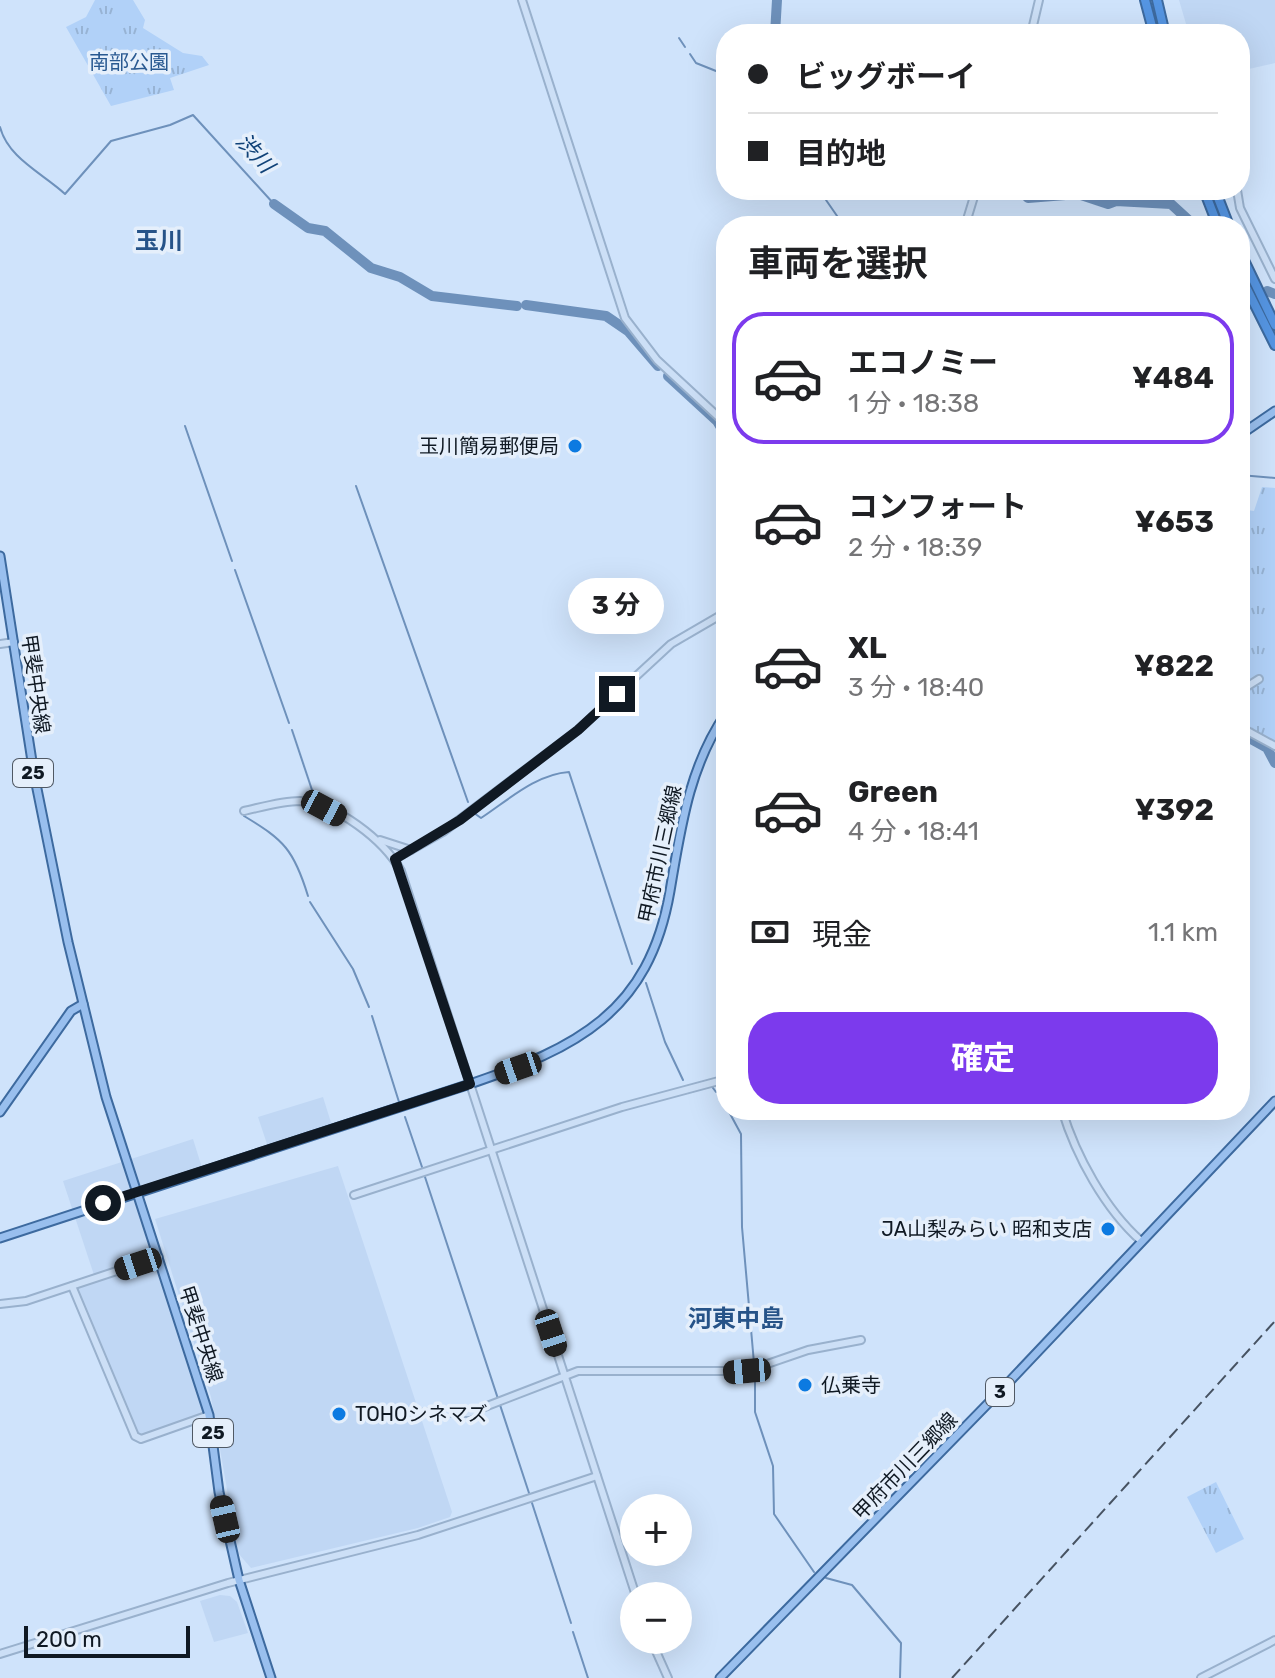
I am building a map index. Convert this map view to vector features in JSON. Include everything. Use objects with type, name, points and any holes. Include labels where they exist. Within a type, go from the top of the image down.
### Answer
[{"type":"highway","points":[[1145,0],[1151,24]]},
{"type":"highway","points":[[1157,0],[1163,24]]},
{"type":"highway","points":[[1250,273],[1275,325]]},
{"type":"highway","points":[[1250,295],[1275,345]]},
{"type":"main road","points":[[1250,428],[1275,411]]},
{"type":"main road","name":"甲斐中央線","points":[[0,556],[41,815],[83,1004],[106,1097],[209,1415],[219,1492],[239,1580],[271,1678]]},
{"type":"main road","name":"甲府市川三郷線","points":[[0,1238],[470,1084],[565,1048],[602,1021],[636,981],[663,922],[690,785],[716,733]]},
{"type":"main road","points":[[0,1112],[71,1011],[83,1004]]},
{"type":"main road","name":"甲府市川三郷線","points":[[720,1678],[987,1405],[1275,1101]]},
{"type":"street","points":[[522,0],[625,318],[657,360],[716,415]]},
{"type":"street","points":[[1033,24],[1039,0]]},
{"type":"street","points":[[1250,228],[1275,279]]},
{"type":"street","points":[[395,859],[443,832],[578,730],[671,644],[716,618]]},
{"type":"street","points":[[0,644],[14,642]]},
{"type":"street","points":[[1250,685],[1259,679]]},
{"type":"street","points":[[1250,732],[1275,746]]},
{"type":"street","points":[[244,811],[304,801],[377,838],[411,850]]},
{"type":"street","points":[[377,838],[395,859],[631,1582]]},
{"type":"street","points":[[354,1195],[688,1087],[716,1081]]},
{"type":"street","points":[[1066,1120],[1105,1196],[1141,1241]]},
{"type":"street","points":[[0,1304],[26,1301],[159,1257]]},
{"type":"street","points":[[72,1286],[135,1436],[141,1439],[209,1415]]},
{"type":"street","points":[[425,1412],[469,1413],[564,1375],[588,1371],[747,1371],[808,1350],[861,1340]]},
{"type":"street","points":[[0,1654],[239,1580],[418,1535],[597,1476]]},
{"type":"street","points":[[1201,1678],[1275,1640]]},
{"type":"street","points":[[657,1654],[668,1678]]},
{"type":"shaded area","points":[[1179,0],[1275,0],[1275,63],[1250,69],[1250,24],[1186,24]]},
{"type":"shaded area","points":[[323,1097],[333,1129],[269,1150],[258,1117]]},
{"type":"shaded area","points":[[193,1139],[203,1171],[138,1192],[209,1415],[141,1439],[135,1436],[72,1286],[95,1278],[63,1181]]},
{"type":"shaded area","points":[[338,1166],[452,1512],[450,1517],[418,1528],[251,1568],[238,1553],[211,1397],[155,1219]]},
{"type":"shaded area","points":[[220,1595],[230,1596],[237,1602],[248,1633],[214,1642],[200,1601]]},
{"type":"green space","name":"南部公園","points":[[95,0],[133,0],[145,20],[143,28],[183,53],[202,56],[209,65],[170,78],[174,90],[111,106],[66,27],[86,17]]},
{"type":"green space","points":[[1262,487],[1275,488],[1275,742],[1250,728],[1250,510],[1254,511]]},
{"type":"green space","points":[[1216,1482],[1244,1539],[1216,1553],[1187,1497]]},
{"type":"waterway","points":[[776,24],[777,0]]},
{"type":"waterway","points":[[679,38],[685,47]]},
{"type":"waterway","points":[[690,54],[696,63],[716,71]]},
{"type":"waterway","name":"渋川","points":[[0,127],[10,148],[65,194],[111,141],[170,125],[193,115],[274,204]]},
{"type":"waterway","points":[[826,200],[837,216]]},
{"type":"waterway","points":[[1096,200],[1108,204],[1116,201],[1171,204],[1184,216]]},
{"type":"waterway","name":"渋川","points":[[274,204],[308,228],[325,231],[371,268],[400,277],[432,296],[517,306]]},
{"type":"waterway","points":[[1267,291],[1275,294]]},
{"type":"waterway","name":"渋川","points":[[526,305],[606,316],[628,331],[658,366]]},
{"type":"waterway","name":"渋川","points":[[668,376],[716,420]]},
{"type":"waterway","points":[[185,426],[232,561]]},
{"type":"waterway","points":[[1250,476],[1275,478]]},
{"type":"waterway","points":[[356,486],[468,802]]},
{"type":"waterway","points":[[235,570],[289,723]]},
{"type":"waterway","points":[[292,730],[313,793]]},
{"type":"waterway","name":"渋川","points":[[1250,739],[1267,748],[1275,763]]},
{"type":"waterway","points":[[474,813],[481,818],[534,783],[569,772],[632,964]]},
{"type":"waterway","points":[[244,816],[269,832],[286,848],[298,867],[308,896]]},
{"type":"waterway","points":[[310,902],[353,969],[369,1007]]},
{"type":"waterway","points":[[646,983],[665,1042],[683,1080]]},
{"type":"waterway","points":[[372,1016],[399,1102]]},
{"type":"waterway","points":[[710,1084],[716,1092]]},
{"type":"waterway","points":[[405,1117],[422,1167]]},
{"type":"waterway","points":[[733,1120],[741,1134],[742,1227],[754,1363]]},
{"type":"waterway","points":[[425,1177],[529,1493]]},
{"type":"waterway","points":[[755,1372],[755,1412],[773,1466],[774,1514],[814,1572]]},
{"type":"waterway","points":[[532,1503],[571,1623]]},
{"type":"waterway","points":[[826,1578],[852,1585],[901,1643],[900,1678]]},
{"type":"waterway","points":[[573,1632],[588,1678]]},
{"type":"railway","points":[[952,1678],[1275,1321]]},
{"type":"place","name":"玉川簡易郵便局","points":[[575,446]]},
{"type":"place","name":"JA山梨みらい 昭和支店","points":[[1108,1229]]},
{"type":"place","name":"仏乗寺","points":[[805,1385]]},
{"type":"place","name":"TOHOシネマズ","points":[[339,1414]]},
{"type":"district","name":"玉川","points":[[159,241]]},
{"type":"district","name":"河東中島","points":[[736,1319]]},
{"type":"route","points":[[103,1203],[470,1084],[395,859],[460,820],[578,730],[617,694]]}]
